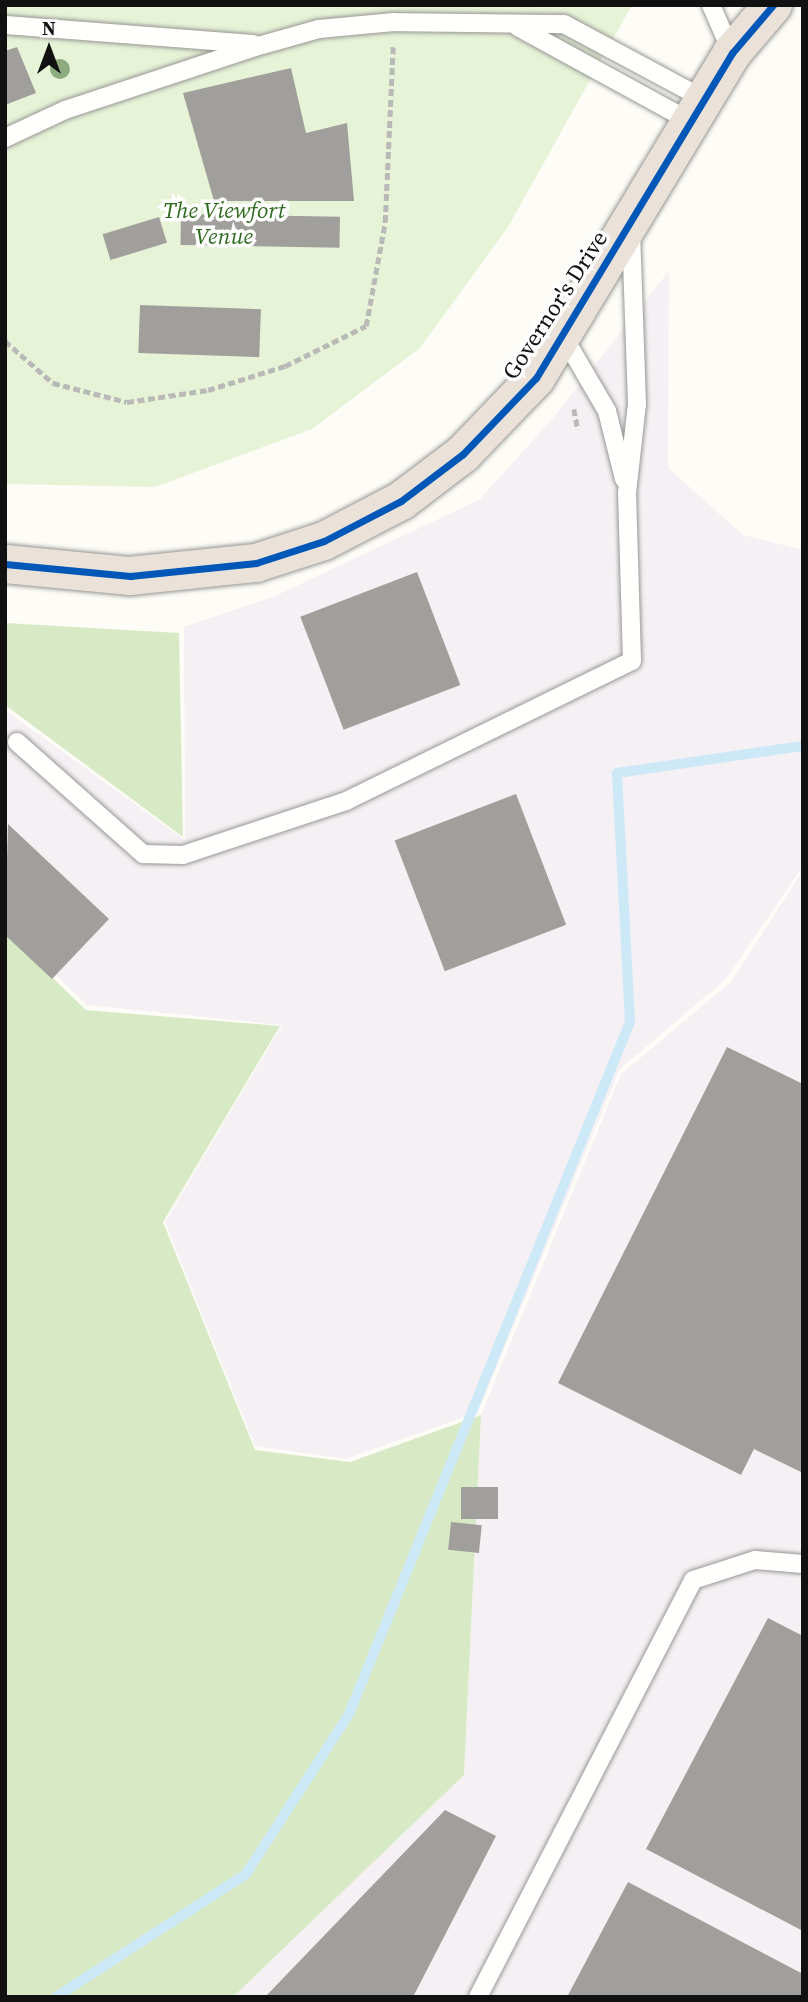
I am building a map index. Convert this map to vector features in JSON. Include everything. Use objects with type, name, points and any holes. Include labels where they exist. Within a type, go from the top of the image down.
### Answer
[{"type":"highway","name":"Governor's Drive","points":[[5,564],[130,576],[194,573],[256,563],[324,541],[401,501],[463,454],[536,378],[732,53],[773,5]]},
{"type":"lane","points":[[711,5],[732,53]]},
{"type":"lane","points":[[5,138],[65,110],[262,45],[319,29],[394,22],[515,26],[564,24],[697,110]]},
{"type":"lane","points":[[5,25],[262,45]]},
{"type":"lane","points":[[515,26],[697,110]]},
{"type":"lane","points":[[17,742],[143,854],[183,855],[346,801],[632,661],[627,493],[637,404],[631,223]]},
{"type":"lane","points":[[562,334],[607,411],[627,493]]},
{"type":"lane","points":[[478,1997],[693,1580],[755,1560],[803,1564]]},
{"type":"path","points":[[5,341],[53,383],[127,402],[221,386],[285,366],[366,326],[385,222],[394,22]]},
{"type":"shaded area","points":[[669,271],[668,468],[743,535],[803,550],[803,866],[726,979],[620,1069],[478,1412],[346,1459],[255,1446],[165,1222],[282,1025],[87,1005],[5,926],[5,710],[185,840],[184,627],[275,596],[479,500],[554,417]]},
{"type":"shaded area","points":[[803,870],[803,1997],[233,1997],[464,1775],[481,1415],[621,1074],[731,982]]},
{"type":"green space","name":"The Viewfort Venue","points":[[5,5],[632,5],[508,227],[420,348],[312,429],[155,487],[5,484]]},
{"type":"green space","points":[[5,623],[179,633],[183,837],[5,705]]},
{"type":"green space","points":[[5,932],[86,1010],[280,1026],[163,1222],[255,1450],[350,1462],[481,1415],[464,1775],[233,1997],[5,1997]]},
{"type":"building","points":[[17,47],[36,93],[5,105],[5,51]]},
{"type":"building","points":[[291,68],[306,133],[347,123],[354,201],[214,201],[183,93]]},
{"type":"building","points":[[181,214],[340,217],[339,248],[180,245]]},
{"type":"building","points":[[159,217],[167,243],[110,260],[103,234]]},
{"type":"building","points":[[140,305],[261,309],[259,357],[138,353]]},
{"type":"building","points":[[417,572],[460,685],[344,730],[300,617]]},
{"type":"building","points":[[516,794],[566,925],[445,971],[395,841]]},
{"type":"building","points":[[8,824],[109,919],[52,979],[5,935]]},
{"type":"building","points":[[727,1047],[803,1084],[803,1473],[754,1449],[741,1475],[558,1383]]},
{"type":"building","points":[[461,1487],[498,1487],[498,1519],[461,1519]]},
{"type":"building","points":[[451,1522],[482,1525],[479,1553],[448,1550]]},
{"type":"building","points":[[768,1618],[803,1636],[803,1931],[646,1849]]},
{"type":"building","points":[[445,1810],[496,1836],[413,1997],[265,1997]]},
{"type":"building","points":[[628,1882],[803,1974],[803,1997],[567,1997]]},
{"type":"waterway","points":[[56,1997],[246,1874],[349,1714],[630,1022],[617,773],[803,746]]},
{"type":"cycle path","points":[[5,564],[130,576],[256,563],[324,541],[401,501],[463,454],[536,378],[732,53],[773,5]]}]
